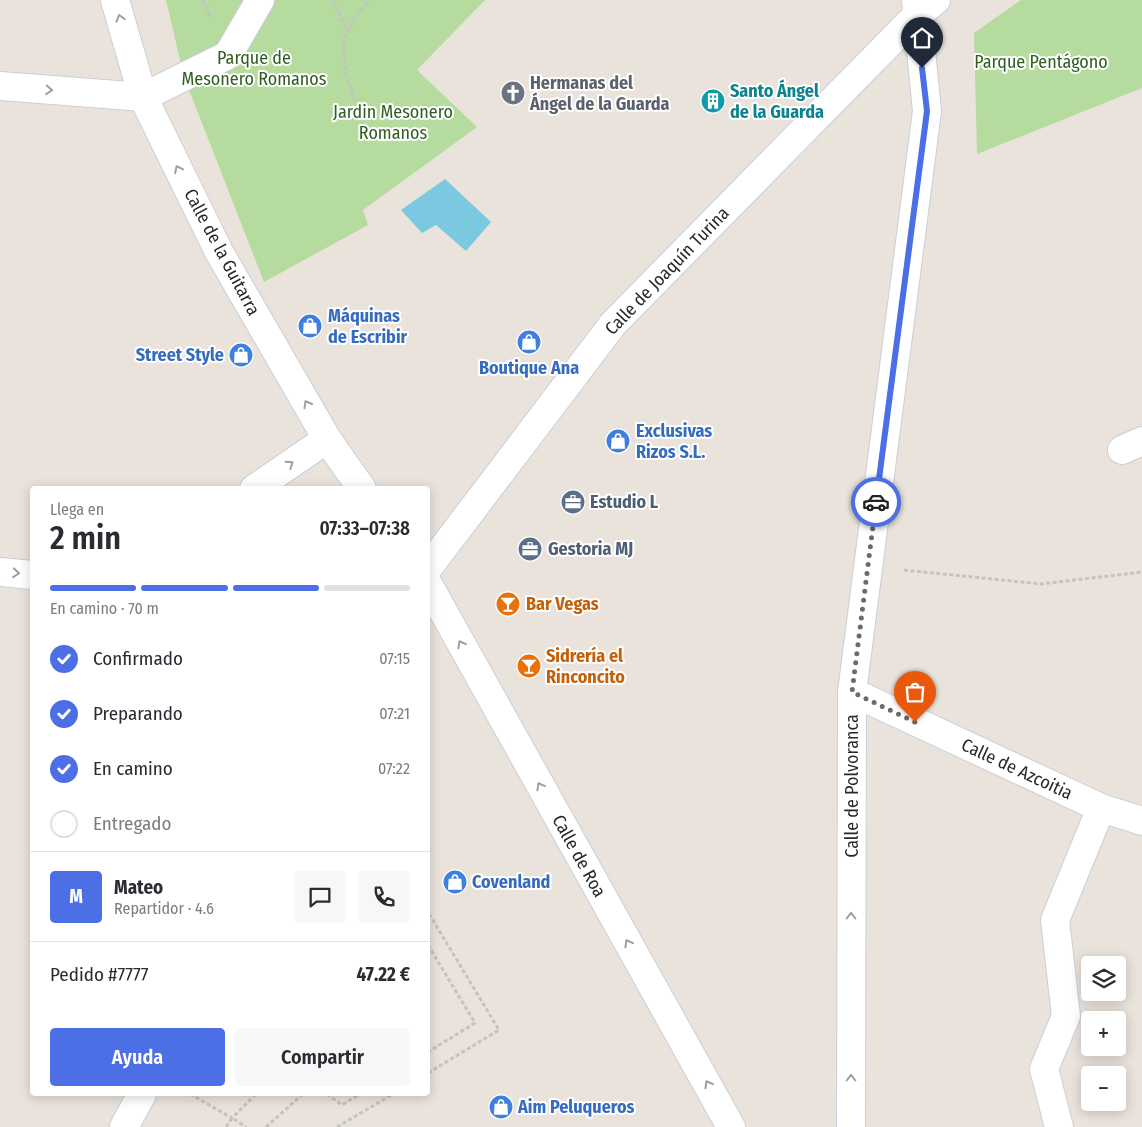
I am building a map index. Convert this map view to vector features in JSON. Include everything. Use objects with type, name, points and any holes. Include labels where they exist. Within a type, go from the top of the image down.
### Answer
[{"type":"street","name":"Calle de la Guitarra","points":[[115,0],[143,97],[219,252],[327,439],[360,486]]},
{"type":"street","points":[[0,86],[143,97],[228,55],[260,0]]},
{"type":"street","name":"Calle de Polvoranca","points":[[851,1127],[852,692],[927,111],[923,5]]},
{"type":"street","name":"Calle de Joaquín Turina","points":[[430,565],[613,324],[923,5]]},
{"type":"street","points":[[258,486],[327,439]]},
{"type":"street","points":[[0,572],[30,575]]},
{"type":"street","name":"Calle de Roa","points":[[430,588],[731,1127]]},
{"type":"street","name":"Calle de Azcoitia","points":[[852,692],[1101,808],[1142,821]]},
{"type":"street","points":[[1059,1127],[1044,1069],[1066,1016],[1055,920],[1101,808]]},
{"type":"street","points":[[124,1127],[141,1096]]},
{"type":"path","points":[[333,0],[347,31]]},
{"type":"path","points":[[355,101],[345,72],[344,37],[355,16],[370,0]]},
{"type":"path","points":[[867,566],[1042,584],[1142,572]]},
{"type":"path","points":[[430,920],[499,1030],[430,1072]]},
{"type":"path","points":[[430,948],[475,1023],[430,1051]]},
{"type":"path","points":[[194,1096],[246,1127]]},
{"type":"path","points":[[226,1127],[232,1118],[254,1096]]},
{"type":"path","points":[[266,1127],[301,1096]]},
{"type":"path","points":[[330,1096],[342,1105],[357,1096]]},
{"type":"path","points":[[338,1127],[390,1096]]},
{"type":"green space","name":"Parque de Mesonero Romanos","points":[[166,0],[485,0],[417,70],[477,127],[363,210],[368,225],[264,282],[184,77]]},
{"type":"green space","name":"Parque Pentágono","points":[[1021,0],[1142,0],[1142,88],[977,154],[974,33]]},
{"type":"water","points":[[445,179],[491,222],[466,251],[436,225],[422,233],[401,210]]},
{"type":"way so far","points":[[876,502],[852,692],[915,722]]},
{"type":"place","name":"Hermanas del Ángel de la Guarda","points":[[513,93]]},
{"type":"place","name":"Santo Ángel de la Guarda","points":[[713,101]]},
{"type":"place","name":"Máquinas de Escribir","points":[[310,326]]},
{"type":"place","name":"Boutique Ana","points":[[529,342]]},
{"type":"place","name":"Street Style","points":[[241,355]]},
{"type":"place","name":"Exclusivas Rizos S.L.","points":[[618,441]]},
{"type":"place","name":"Estudio L","points":[[573,502]]},
{"type":"place","name":"Gestoria MJ","points":[[530,549]]},
{"type":"place","name":"Bar Vegas","points":[[508,604]]},
{"type":"place","name":"Sidrería el Rinconcito","points":[[529,666]]},
{"type":"place","name":"Covenland","points":[[455,882]]},
{"type":"place","name":"Aim Peluqueros","points":[[501,1107]]},
{"type":"route","points":[[876,502],[927,111],[922,68]]},
{"type":"park label","name":"Jardin Mesonero Romanos","points":[[393,122]]}]
